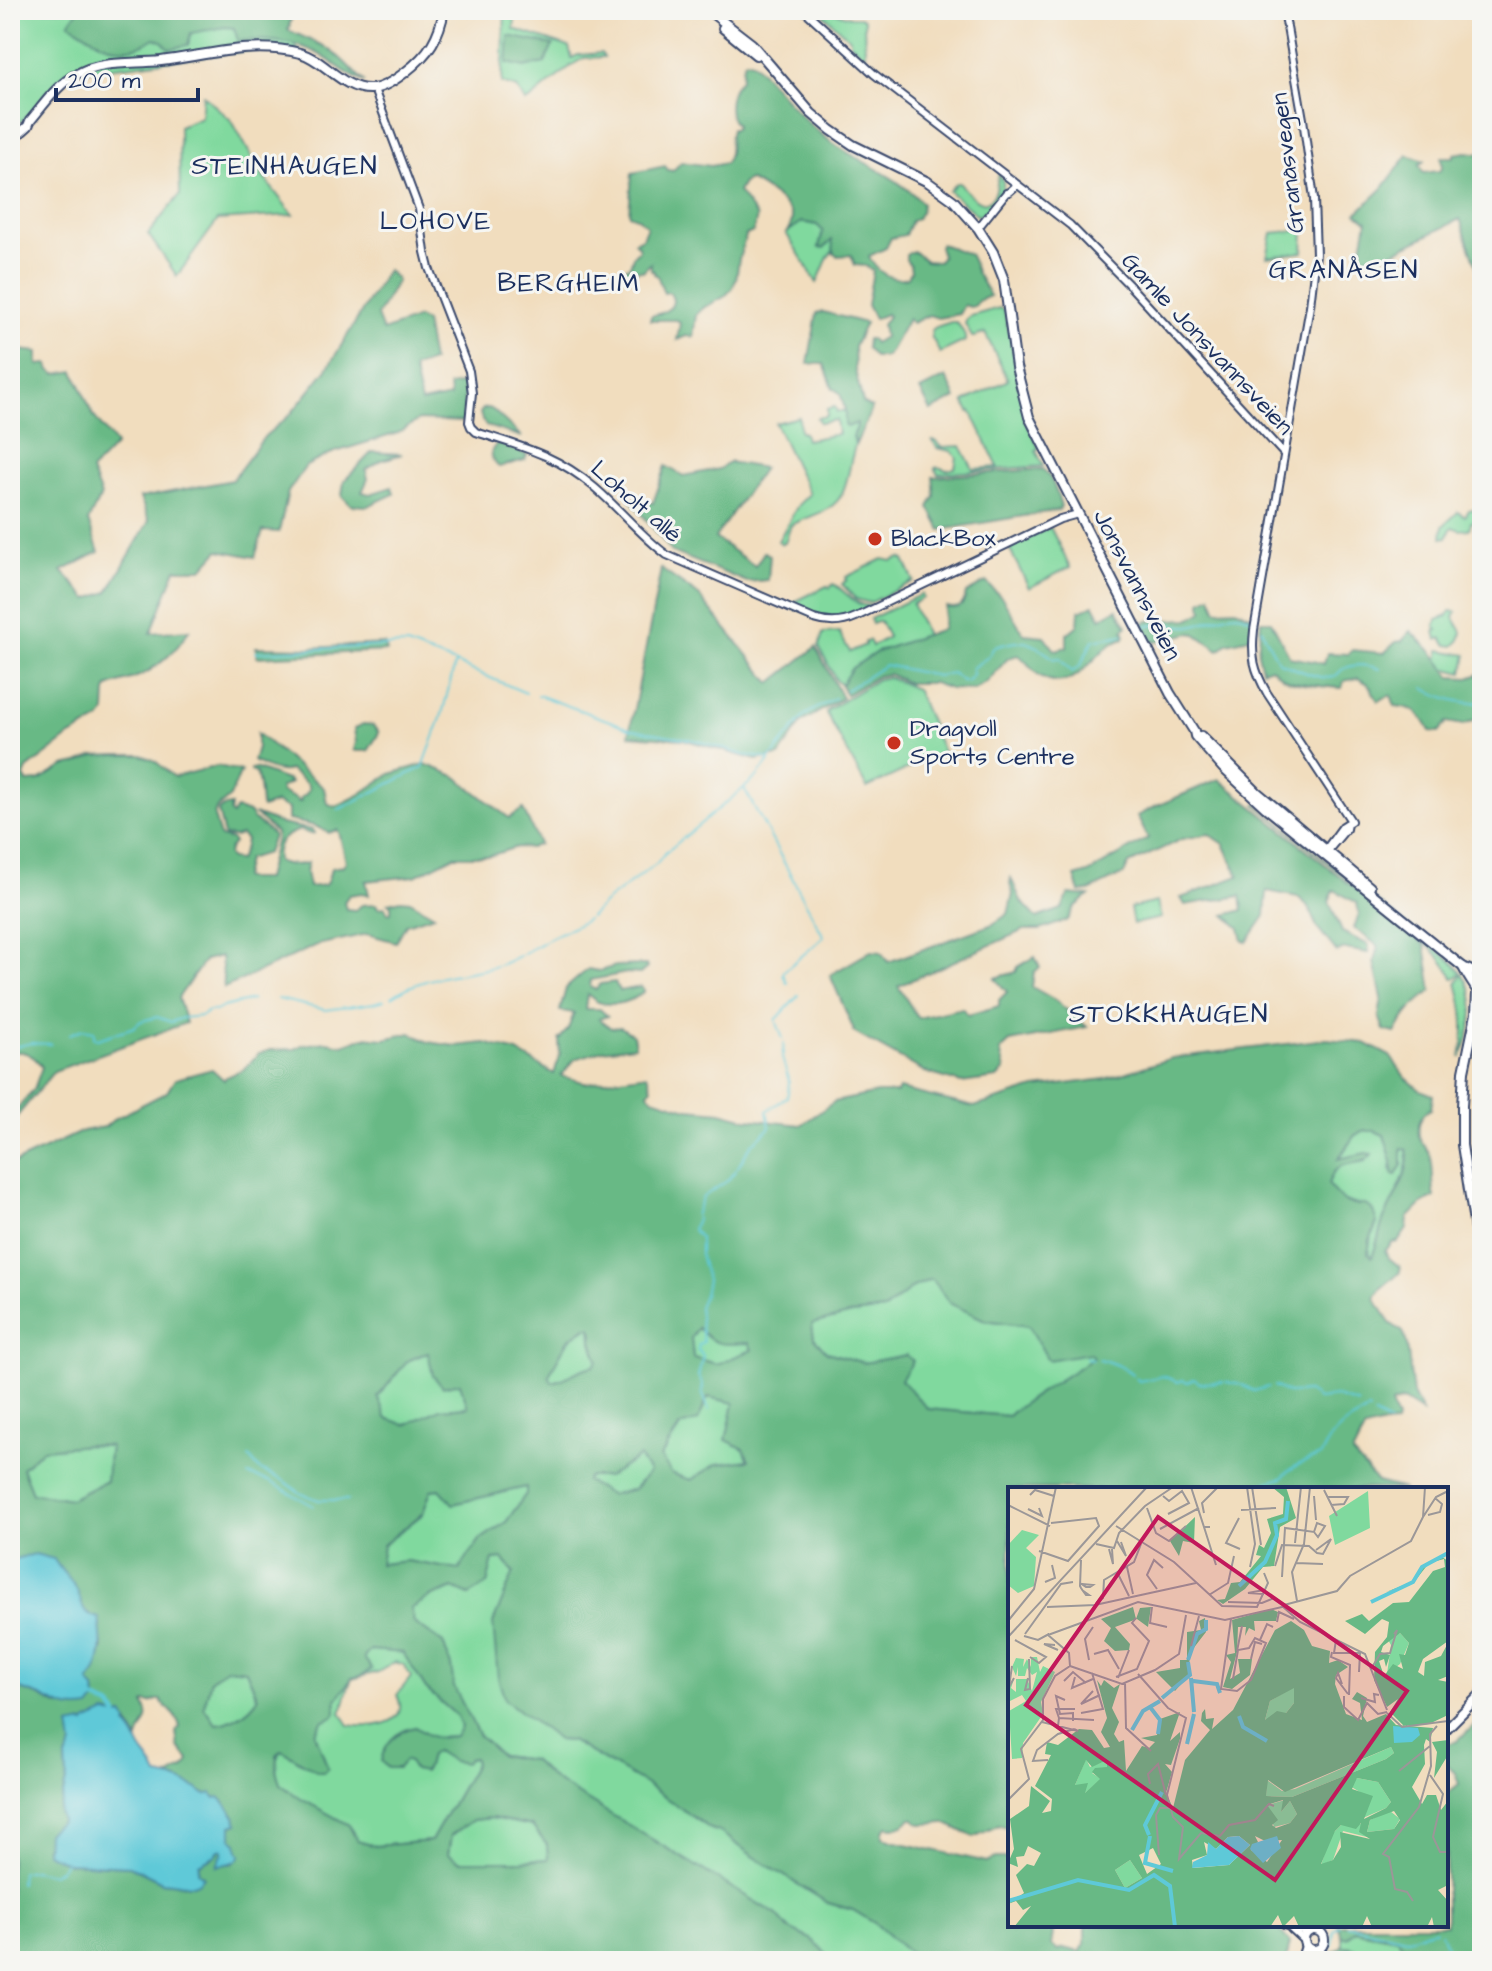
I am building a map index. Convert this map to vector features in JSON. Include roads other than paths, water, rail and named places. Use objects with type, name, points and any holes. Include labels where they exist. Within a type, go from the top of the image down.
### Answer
[{"type":"main road","points":[[10,142],[61,85],[90,68],[246,48],[273,48],[307,55],[347,82],[374,89],[397,77],[423,56],[434,41],[444,10]]},
{"type":"main road","name":"Jonsvannsveien","points":[[699,10],[770,65]]},
{"type":"main road","name":"Jonsvannsveien","points":[[708,10],[747,39],[811,113],[831,130],[853,145],[928,182],[953,200],[976,225],[993,252],[1004,280],[1016,367],[1028,408],[1175,702],[1194,731],[1325,852]]},
{"type":"main road","points":[[10,135],[30,121]]},
{"type":"main road","name":"Jonsvannsveien","points":[[1194,731],[1223,768],[1266,808],[1360,878],[1479,984],[1464,1071],[1462,1145],[1482,1274]]},
{"type":"main road","name":"Jonsvannsveien","points":[[1476,1014],[1482,1006]]},
{"type":"main road","points":[[1448,1727],[1482,1693]]},
{"type":"main road","points":[[1313,1933],[1316,1949]]},
{"type":"main road","points":[[1307,1961],[1322,1944],[1323,1939],[1313,1933]]},
{"type":"main road","points":[[1301,1961],[1313,1933]]},
{"type":"street","name":"Gamle Jonsvannsveien","points":[[804,10],[874,74],[1057,214],[1088,242],[1285,455],[1254,630],[1253,659],[1267,693],[1351,821],[1347,824]]},
{"type":"street","name":"Granåsvegen","points":[[1284,10],[1311,173],[1316,238],[1310,306],[1285,455]]},
{"type":"street","name":"Loholt allé","points":[[374,89],[419,209],[429,268],[469,371],[471,427],[476,432],[549,456],[575,472],[617,507],[654,546],[680,563],[822,622],[841,622],[1077,511]]},
{"type":"street","points":[[976,225],[1014,183]]},
{"type":"street","points":[[1325,852],[1347,824]]},
{"type":"street","points":[[1325,852],[1347,824]]},
{"type":"street","points":[[1314,840],[1337,833]]},
{"type":"street","points":[[1287,1927],[1313,1933]]},
{"type":"water","points":[[35,1554],[54,1559],[74,1585],[87,1613],[99,1618],[101,1652],[89,1683],[95,1689],[96,1700],[90,1708],[64,1707],[10,1685],[10,1560]]},
{"type":"water","points":[[106,1713],[124,1715],[126,1725],[158,1776],[183,1782],[206,1795],[212,1793],[225,1803],[238,1824],[232,1826],[232,1839],[241,1854],[237,1860],[217,1866],[223,1851],[221,1849],[199,1864],[198,1872],[204,1877],[193,1885],[162,1882],[130,1866],[68,1863],[46,1853],[47,1833],[61,1821],[59,1812],[67,1777],[66,1758],[72,1745],[69,1726],[85,1724]]},
{"type":"waterway","points":[[1140,627],[1165,624],[1190,626],[1237,614],[1252,619]]},
{"type":"waterway","points":[[1262,629],[1279,662],[1306,673],[1327,678],[1352,666],[1380,669]]},
{"type":"waterway","points":[[846,690],[885,665],[937,676],[952,673],[967,681],[972,675],[972,668],[988,657],[994,647],[1019,642],[1032,644],[1054,659],[1059,658],[1072,672],[1080,666],[1093,640],[1123,635]]},
{"type":"waterway","points":[[255,652],[407,645],[526,693]]},
{"type":"waterway","points":[[338,810],[423,767],[441,718],[455,664]]},
{"type":"waterway","points":[[1424,688],[1461,702],[1482,701]]},
{"type":"waterway","points":[[538,695],[632,729],[699,741],[744,755],[770,759],[805,715],[835,698]]},
{"type":"waterway","points":[[590,917],[756,778],[770,760]]},
{"type":"waterway","points":[[744,788],[824,937],[784,971],[787,983]]},
{"type":"waterway","points":[[392,997],[428,980],[501,964],[587,919]]},
{"type":"waterway","points":[[783,1039],[776,1020],[799,995]]},
{"type":"waterway","points":[[278,999],[326,1010],[384,1000]]},
{"type":"waterway","points":[[70,1034],[83,1029],[94,1031],[94,1038],[98,1039],[134,1027],[141,1021],[157,1017],[171,1022],[252,1000]]},
{"type":"waterway","points":[[10,1048],[31,1043],[51,1044]]},
{"type":"waterway","points":[[738,1167],[752,1145],[770,1127],[767,1111],[787,1097],[789,1081],[782,1058],[784,1044]]},
{"type":"waterway","points":[[709,1410],[698,1376],[703,1356],[698,1350],[703,1342],[699,1307],[707,1280],[700,1254],[700,1238],[692,1229],[703,1197],[727,1181],[736,1170]]},
{"type":"waterway","points":[[1086,1358],[1093,1359]]},
{"type":"waterway","points":[[1099,1359],[1132,1374]]},
{"type":"waterway","points":[[1136,1378],[1139,1381],[1163,1376],[1178,1382],[1194,1379],[1200,1383],[1223,1382]]},
{"type":"waterway","points":[[1226,1382],[1239,1384]]},
{"type":"waterway","points":[[1242,1385],[1254,1391],[1268,1387]]},
{"type":"waterway","points":[[1274,1386],[1288,1393],[1308,1392],[1318,1399],[1336,1397],[1359,1404]]},
{"type":"waterway","points":[[1262,1487],[1264,1483],[1282,1478],[1305,1461],[1321,1456],[1329,1440],[1339,1430],[1366,1412]]},
{"type":"waterway","points":[[1374,1415],[1389,1423]]},
{"type":"waterway","points":[[249,1457],[260,1470],[281,1479],[302,1494],[319,1500],[348,1500]]},
{"type":"waterway","points":[[248,1475],[269,1481],[314,1506]]},
{"type":"waterway","points":[[96,1700],[111,1706],[117,1715]]},
{"type":"waterway","points":[[20,1883],[21,1872],[34,1870],[53,1874],[65,1862]]},
{"type":"waterway","points":[[1317,1961],[1330,1948],[1338,1927]]},
{"type":"waterway","points":[[1356,1927],[1406,1938],[1435,1930]]},
{"type":"waterway","points":[[1441,1933],[1451,1958],[1482,1957]]},
{"type":"waterway","points":[[903,1961],[906,1954]]},
{"type":"place","name":"BlackBox","points":[[875,539]]},
{"type":"place","name":"Dragvoll Sports Centre","points":[[894,743]]},
{"type":"district","name":"STEINHAUGEN","points":[[285,166]]},
{"type":"district","name":"LOHOVE","points":[[436,221]]},
{"type":"district","name":"GRANÅSEN","points":[[1344,270]]},
{"type":"district","name":"BERGHEIM","points":[[569,283]]},
{"type":"district","name":"STOKKHAUGEN","points":[[1169,1014]]}]
